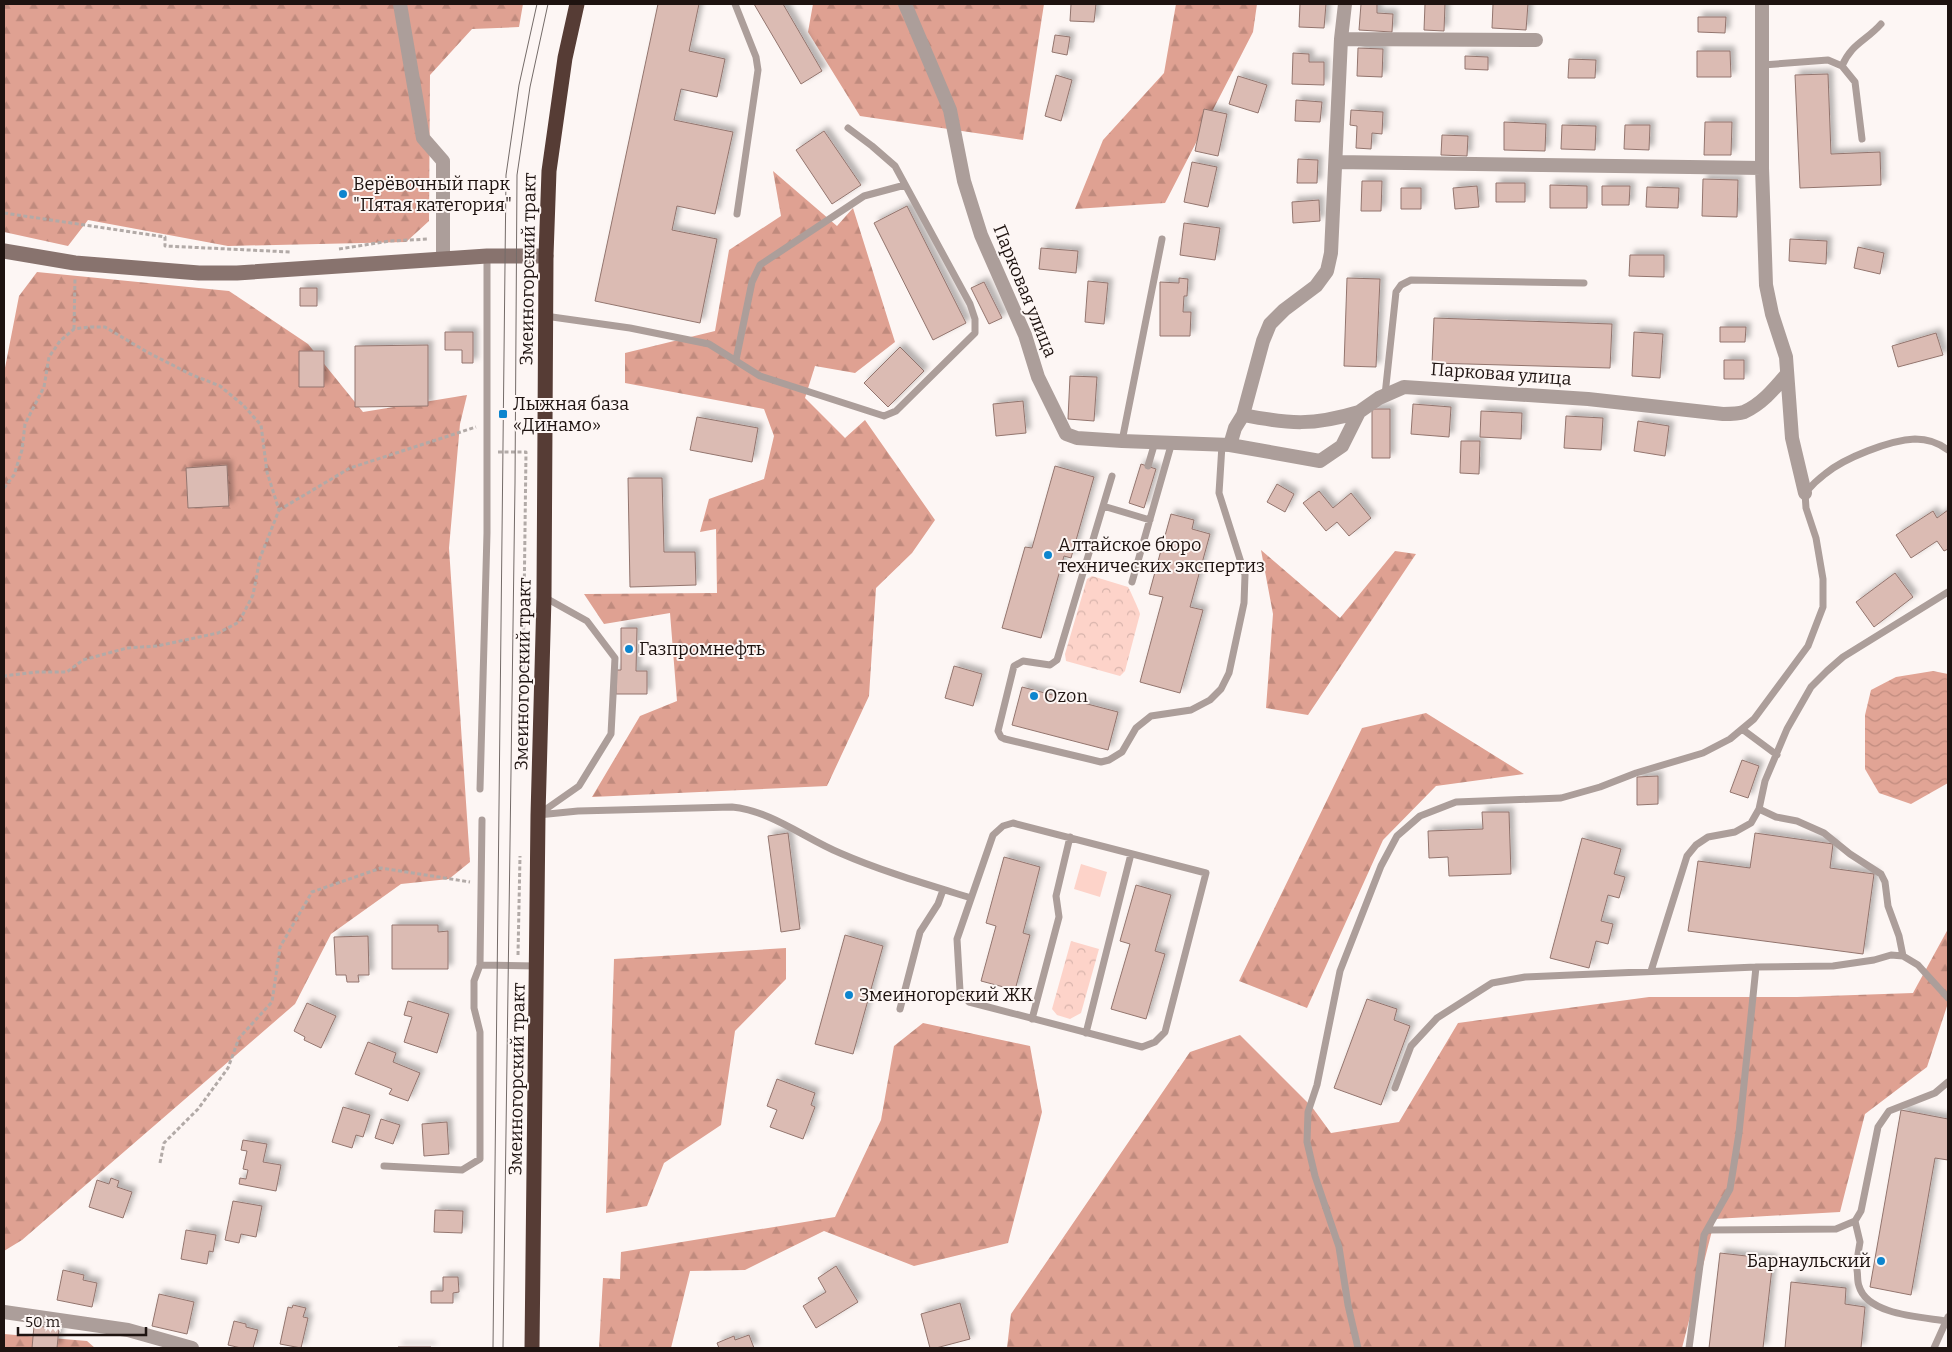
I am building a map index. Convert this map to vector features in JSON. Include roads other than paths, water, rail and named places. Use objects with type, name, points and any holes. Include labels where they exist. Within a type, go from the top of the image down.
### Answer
[{"type":"highway","name":"Змеиногорский тракт","points":[[532,1348],[538,815],[544,597],[544,316],[546,256],[549,171],[565,58],[577,4]]},
{"type":"street","points":[[400,4],[423,138],[443,162],[443,259]]},
{"type":"street","name":"Парковая улица","points":[[905,4],[950,110],[964,181],[981,235],[1025,335],[1038,377],[1066,434],[1077,438],[1226,445],[1320,461],[1342,446],[1359,412],[1384,395],[1404,387],[1588,399],[1723,414],[1743,412],[1758,403],[1771,392],[1786,374]]},
{"type":"street","points":[[1226,445],[1243,415],[1263,341],[1270,324],[1284,310],[1316,286],[1327,271],[1331,253],[1341,39],[1345,4]]},
{"type":"street","points":[[1762,4],[1762,168],[1766,285],[1772,314],[1786,357],[1792,438],[1804,493]]},
{"type":"street","points":[[1341,39],[1536,40]]},
{"type":"street","points":[[1336,162],[1762,168]]},
{"type":"street","points":[[4,251],[75,263],[199,273],[237,273],[487,256],[546,256]]},
{"type":"street","points":[[1243,415],[1281,423],[1306,423],[1331,420],[1359,412]]},
{"type":"street","points":[[4,1312],[128,1330],[192,1348]]},
{"type":"lane","points":[[735,4],[756,57],[758,70],[737,214]]},
{"type":"lane","points":[[1842,66],[1847,54],[1855,46],[1871,36],[1881,24]]},
{"type":"lane","points":[[1763,65],[1828,60],[1842,66],[1855,82],[1862,139]]},
{"type":"lane","points":[[544,316],[630,328],[709,344],[760,376],[884,416],[896,411],[975,333],[975,319],[970,304],[895,166],[848,128]]},
{"type":"lane","points":[[736,360],[752,282],[760,266],[864,196],[905,185]]},
{"type":"lane","points":[[1122,441],[1162,238]]},
{"type":"lane","points":[[480,789],[487,533],[487,256]]},
{"type":"lane","points":[[1384,395],[1396,292],[1401,284],[1412,280],[1584,283]]},
{"type":"lane","points":[[1358,1348],[1348,1305],[1339,1247],[1315,1176],[1307,1142],[1308,1112],[1317,1085],[1340,971],[1380,866],[1397,836],[1420,816],[1456,802],[1561,798],[1600,787],[1636,773],[1702,752],[1730,739],[1754,719],[1808,646],[1823,607],[1823,579],[1816,538],[1806,508],[1804,493],[1825,473],[1854,457],[1884,445],[1915,439],[1939,443],[1948,450]]},
{"type":"lane","points":[[1148,466],[1155,442]]},
{"type":"lane","points":[[1132,582],[1172,442]]},
{"type":"lane","points":[[1112,476],[1057,660],[1050,665],[1023,660],[1014,666],[998,731],[1001,737],[1005,739],[1101,762],[1118,756],[1136,728],[1150,716],[1191,710],[1210,700],[1221,689],[1229,673],[1244,603],[1245,575],[1219,493],[1226,445]]},
{"type":"lane","points":[[1103,506],[1150,520]]},
{"type":"lane","points":[[1651,971],[1688,856],[1696,845],[1708,837],[1735,832],[1751,823],[1759,809],[1765,781],[1787,729],[1811,688],[1843,657],[1948,592]]},
{"type":"lane","points":[[538,815],[579,786],[611,734],[615,658],[587,621],[544,597]]},
{"type":"lane","points":[[1742,729],[1777,755]]},
{"type":"lane","points":[[538,815],[616,810],[732,807],[749,809],[765,814],[840,853],[943,890],[971,898]]},
{"type":"lane","points":[[1759,809],[1776,818],[1797,821],[1824,833],[1850,854],[1881,874],[1885,882],[1888,906],[1899,936],[1903,956]]},
{"type":"lane","points":[[384,1166],[462,1170],[480,1159],[480,1032],[474,1008],[474,981],[480,965],[482,820]]},
{"type":"lane","points":[[1013,824],[1131,854],[1206,873],[1165,1032],[1161,1037],[1155,1042],[1142,1046],[969,1002],[962,995],[959,986],[958,939],[993,835],[998,829],[1013,824]]},
{"type":"lane","points":[[1032,1019],[1059,917],[1056,896],[1070,837]]},
{"type":"lane","points":[[1086,1033],[1131,854]]},
{"type":"lane","points":[[900,1010],[922,928],[936,908],[943,890]]},
{"type":"lane","points":[[1395,1088],[1411,1046],[1437,1018],[1492,983],[1525,977],[1756,966],[1833,966],[1874,960],[1891,955],[1903,956],[1918,965],[1948,998]]},
{"type":"lane","points":[[480,965],[537,966]]},
{"type":"lane","points":[[1689,1348],[1704,1235],[1730,1189],[1739,1133],[1756,966]]},
{"type":"lane","points":[[1708,1230],[1836,1230],[1855,1221],[1861,1211],[1878,1127],[1884,1116],[1896,1107],[1935,1093],[1948,1082]]},
{"type":"lane","points":[[1855,1221],[1860,1242],[1858,1254]]},
{"type":"lane","points":[[1857,1270],[1859,1286],[1865,1298],[1876,1305],[1891,1312],[1947,1319],[1934,1348]]},
{"type":"water","points":[[1933,671],[1948,674],[1948,783],[1911,804],[1879,793],[1865,769],[1865,715],[1871,690],[1896,677]]},
{"type":"tram line","points":[[493,1348],[506,175],[519,85],[537,4]]},
{"type":"tram line","points":[[503,1348],[515,483],[517,175],[530,87],[548,4]]},
{"type":"place","name":"Верёвочный парк \"Пятая категория\"","points":[[343,194]]},
{"type":"place","name":"Лыжная база «Динамо»","points":[[503,414]]},
{"type":"place","name":"Алтайское бюро технических экспертиз","points":[[1048,555]]},
{"type":"place","name":"Газпромнефть","points":[[629,649]]},
{"type":"place","name":"Ozon","points":[[1034,696]]},
{"type":"place","name":"Змеиногорский ЖК","points":[[849,995]]},
{"type":"place","name":"Барнаульский","points":[[1881,1261]]}]
